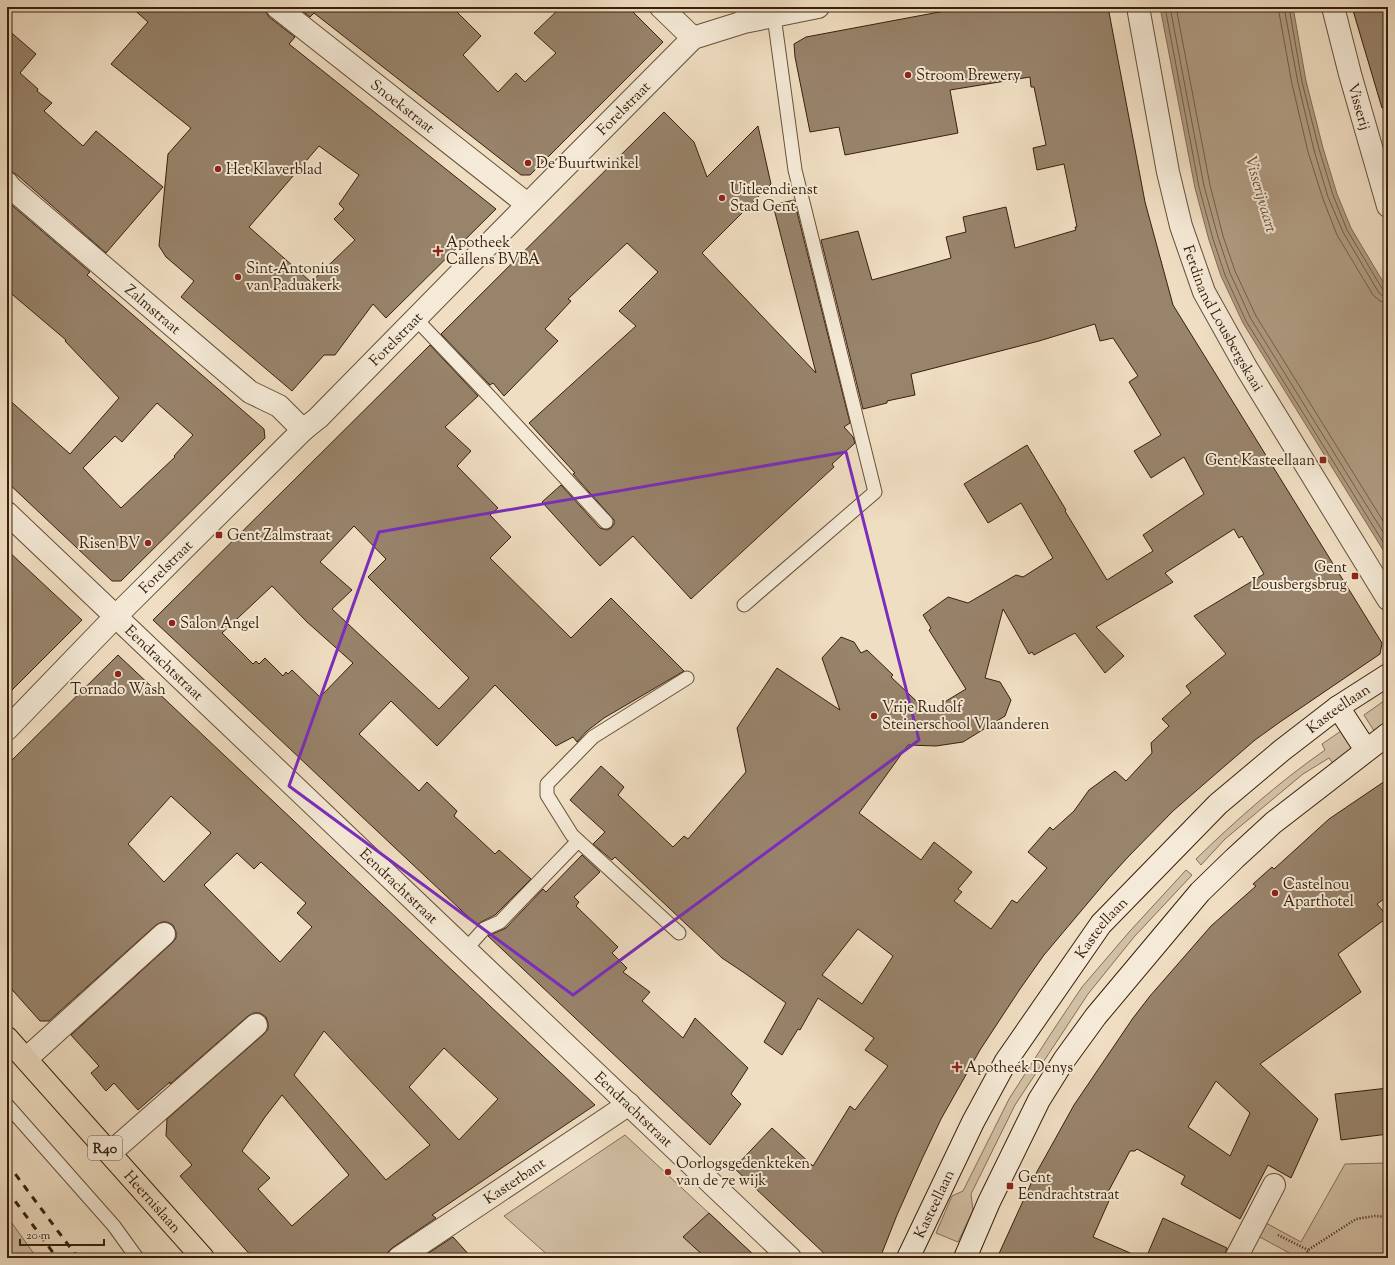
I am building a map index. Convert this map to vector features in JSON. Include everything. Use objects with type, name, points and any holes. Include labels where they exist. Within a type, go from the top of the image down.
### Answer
[{"type":"main road","name":"Heernislaan","points":[[7,1038],[203,1258]]},
{"type":"street","name":"Snoekstraat","points":[[277,7],[527,204]]},
{"type":"street","points":[[661,7],[693,38]]},
{"type":"street","name":"Forelstraat","points":[[7,729],[116,616],[303,430],[318,418],[527,204],[693,38],[742,14],[774,16],[818,7]]},
{"type":"street","name":"Ferdinand Lousbergskaai","points":[[1138,7],[1168,172],[1179,220],[1204,292],[1247,369],[1388,599]]},
{"type":"street","name":"Visserij","points":[[1333,7],[1350,74],[1388,206]]},
{"type":"street","name":"Zalmstraat","points":[[7,183],[250,392],[279,406],[303,430]]},
{"type":"street","name":"Eendrachtstraat","points":[[7,513],[790,1258]]},
{"type":"street","name":"Kasteellaan","points":[[908,1258],[973,1122],[1006,1061],[1101,924],[1218,804],[1281,751],[1338,707],[1388,675]]},
{"type":"street","points":[[1338,707],[1366,750]]},
{"type":"street","points":[[965,1258],[989,1202],[1039,1100],[1064,1060],[1096,1016],[1200,892],[1273,823],[1388,734]]},
{"type":"street","points":[[26,1059],[164,934]]},
{"type":"street","points":[[110,1153],[256,1025]]},
{"type":"street","name":"Kasterbant","points":[[399,1258],[629,1104]]},
{"type":"street","points":[[1236,1258],[1274,1185]]},
{"type":"lane","points":[[744,605],[875,492],[795,170],[774,16]]},
{"type":"lane","points":[[415,318],[606,522]]},
{"type":"lane","points":[[679,933],[572,835],[547,795],[546,784],[593,737],[687,678]]},
{"type":"lane","points":[[466,949],[484,929],[500,922],[578,841]]},
{"type":"lane","points":[[7,1105],[114,1226],[137,1258]]},
{"type":"path","points":[[1306,1258],[1308,1250],[1356,1219],[1375,1216],[1388,1217]]},
{"type":"path","points":[[1255,1223],[1308,1250]]},
{"type":"highlighted area","points":[[846,452],[919,740],[573,995],[289,786],[379,532]]},
{"type":"shaded area","points":[[1388,698],[1388,730],[1378,737],[1364,715]]},
{"type":"shaded area","points":[[1341,731],[1354,752],[1334,765],[1329,758],[1303,774],[1225,839],[1201,865],[1196,859],[1211,844],[1275,788],[1325,750],[1322,744]]},
{"type":"shaded area","points":[[1186,870],[1192,875],[1134,937],[1088,994],[1015,1105],[971,1194],[973,1210],[958,1242],[936,1233],[952,1196],[963,1191],[1009,1099],[1082,987],[1130,931]]},
{"type":"shaded area","points":[[625,1135],[757,1258],[551,1258],[504,1216]]},
{"type":"shaded area","points":[[1388,1163],[1388,1258],[1292,1258],[1293,1255],[1258,1236],[1266,1223],[1301,1242],[1345,1164]]},
{"type":"shaded area","points":[[7,1216],[9,1219],[37,1258],[7,1258]]},
{"type":"water","name":"Visserijvaart","points":[[1160,7],[1293,7],[1306,81],[1323,148],[1337,194],[1351,228],[1388,290],[1388,558],[1243,323],[1221,276],[1209,240],[1195,188]]},
{"type":"building","points":[[131,7],[265,7],[269,17],[295,37],[289,44],[496,209],[386,318],[373,304],[335,355],[324,355],[292,391],[181,297],[194,281],[166,257],[159,246],[168,154],[191,128],[111,64],[148,22]],"holes":[[[319,146],[359,175],[339,204],[344,209],[334,219],[355,240],[311,282],[249,227]]]},
{"type":"building","points":[[297,7],[452,7],[481,36],[463,55],[498,92],[516,73],[525,82],[556,53],[534,33],[561,7],[628,7],[663,42],[530,175],[521,175],[314,13],[310,17]]},
{"type":"building","points":[[966,7],[1108,7],[1145,202],[1173,305],[1382,643],[1380,654],[1255,740],[1173,811],[1108,879],[1044,955],[980,1050],[941,1119],[897,1215],[880,1258],[829,1258],[734,1168],[772,1128],[813,1166],[850,1106],[855,1110],[888,1066],[865,1050],[874,1038],[818,998],[800,1030],[798,1029],[782,1055],[764,1042],[786,1003],[722,958],[615,857],[612,860],[593,844],[605,832],[570,800],[601,766],[624,787],[618,795],[673,847],[684,836],[688,839],[746,772],[737,728],[777,668],[840,710],[822,658],[841,637],[854,642],[861,653],[867,650],[893,675],[891,677],[928,712],[966,689],[929,630],[931,628],[923,615],[948,597],[968,603],[1016,575],[1023,577],[1053,558],[1021,503],[988,523],[964,484],[1027,445],[1107,580],[1153,551],[1143,535],[1204,494],[1184,457],[1151,478],[1134,451],[1161,435],[1129,382],[1138,376],[1113,338],[1100,341],[1095,324],[1039,341],[911,374],[915,395],[887,401],[887,403],[863,409],[821,240],[858,231],[872,280],[951,258],[946,237],[966,232],[963,217],[1006,207],[1015,248],[1076,230],[1075,227],[1077,227],[1064,164],[1037,170],[1033,148],[1046,145],[1034,87],[1031,87],[1030,77],[950,90],[958,133],[845,155],[839,127],[810,132],[795,57],[794,44],[806,37]],"holes":[[[1234,529],[1239,538],[1242,536],[1264,574],[1194,616],[1226,654],[1186,686],[1191,693],[1162,719],[1169,726],[1151,743],[1152,753],[1126,781],[1115,771],[1089,790],[1074,811],[1053,830],[1050,827],[1028,852],[1047,868],[1017,903],[1012,900],[991,929],[954,901],[962,892],[958,889],[972,872],[934,842],[921,860],[859,813],[908,745],[936,746],[963,742],[1005,716],[1011,700],[1000,682],[985,678],[1003,609],[1029,654],[1032,652],[1034,655],[1075,633],[1105,673],[1124,656],[1096,627],[1173,582],[1165,573]],[[858,929],[893,956],[862,1004],[822,975]]]},
{"type":"building","points":[[1352,7],[1388,7],[1388,107],[1382,108]]},
{"type":"building","points":[[7,29],[36,54],[20,73],[38,89],[37,91],[52,103],[44,111],[83,146],[96,131],[163,187],[106,253],[17,175],[7,171]]},
{"type":"building","points":[[664,112],[694,142],[707,177],[758,126],[771,184],[702,253],[816,373],[773,205],[794,200],[850,423],[844,427],[853,437],[855,443],[832,464],[834,467],[691,599],[633,536],[600,566],[542,502],[561,485],[600,528],[607,530],[611,528],[614,524],[614,520],[573,474],[575,473],[529,423],[636,326],[619,311],[658,272],[627,243],[568,299],[571,301],[545,329],[558,341],[504,396],[493,383],[490,385],[441,334]]},
{"type":"building","points":[[7,201],[90,272],[87,275],[264,429],[265,438],[121,581],[112,581],[7,482],[7,398],[70,454],[119,398],[65,341],[66,340],[7,290]],"holes":[[[157,403],[193,435],[174,456],[175,457],[121,508],[83,468],[115,436],[122,442]]]},
{"type":"building","points":[[430,345],[478,396],[445,427],[471,451],[457,466],[498,508],[490,515],[511,537],[490,558],[571,638],[611,598],[684,671],[604,718],[587,731],[577,742],[573,737],[556,746],[495,685],[437,746],[391,701],[359,734],[419,791],[427,782],[457,811],[454,816],[495,854],[499,850],[531,879],[495,915],[477,925],[153,620]],"holes":[[[354,526],[386,559],[368,577],[469,678],[439,709],[332,609],[352,590],[320,562]],[[272,586],[307,622],[353,663],[320,697],[292,670],[288,674],[286,672],[283,676],[265,658],[259,664],[256,661],[253,664],[222,633]]]},
{"type":"building","points":[[7,550],[82,620],[7,695]]},
{"type":"building","points":[[118,655],[595,1105],[432,1215],[436,1218],[392,1248],[388,1252],[387,1258],[253,1258],[180,1176],[192,1165],[166,1136],[167,1119],[264,1034],[268,1029],[266,1017],[260,1013],[254,1013],[248,1016],[138,1110],[114,1083],[106,1091],[91,1073],[99,1066],[71,1035],[172,943],[176,938],[176,932],[173,925],[167,922],[162,922],[156,925],[49,1021],[40,1021],[7,984],[7,765]],"holes":[[[171,796],[211,833],[164,882],[128,844]],[[237,853],[254,869],[261,862],[306,903],[297,913],[312,927],[280,962],[204,885]],[[324,1031],[430,1145],[386,1180],[294,1075]],[[444,1048],[498,1099],[459,1140],[409,1087]],[[282,1095],[349,1175],[292,1226],[258,1189],[270,1178],[242,1151]]]},
{"type":"building","points":[[1388,779],[1388,896],[1377,904],[1388,917],[1338,954],[1361,992],[1260,1064],[1318,1119],[1291,1178],[1268,1165],[1240,1219],[1181,1184],[1185,1176],[1137,1149],[1135,1151],[1130,1151],[1108,1192],[1112,1194],[1093,1237],[1142,1258],[997,1258],[1034,1177],[1074,1105],[1133,1018],[1150,996],[1211,926],[1256,886],[1253,884],[1272,867],[1274,869],[1329,819]],"holes":[[[1216,1081],[1250,1113],[1230,1156],[1188,1127]]]},
{"type":"building","points":[[582,855],[600,872],[574,897],[579,902],[576,906],[618,947],[612,953],[627,968],[623,972],[650,992],[642,1001],[683,1038],[695,1018],[748,1068],[731,1094],[741,1104],[710,1145],[488,936],[506,928],[543,889],[546,892]]},
{"type":"building","points":[[1388,1088],[1388,1134],[1341,1140],[1335,1094]]},
{"type":"building","points":[[709,1213],[757,1258],[706,1258],[683,1237]]},
{"type":"building","points":[[1163,1218],[1227,1248],[1224,1258],[1146,1258]]},
{"type":"building","points":[[453,1237],[472,1258],[421,1258]]},
{"type":"railway","points":[[7,1163],[78,1258]]},
{"type":"railway","points":[[7,1190],[57,1258]]},
{"type":"place","name":"Stroom Brewery","points":[[908,75]]},
{"type":"place","name":"De Buurtwinkel","points":[[528,163]]},
{"type":"place","name":"Het Klaverblad","points":[[218,169]]},
{"type":"place","name":"Uitleendienst Stad Gent","points":[[722,198]]},
{"type":"place","name":"Apotheek Callens BVBA","points":[[438,251]]},
{"type":"place","name":"Sint-Antonius van Paduakerk","points":[[238,277]]},
{"type":"place","name":"Gent Kasteellaan","points":[[1323,460]]},
{"type":"place","name":"Gent Zalmstraat","points":[[219,535]]},
{"type":"place","name":"Risen BV","points":[[148,543]]},
{"type":"place","name":"Gent Lousbergsbrug","points":[[1355,576]]},
{"type":"place","name":"Salon Angel","points":[[172,623]]},
{"type":"place","name":"Tornado Wash","points":[[118,674]]},
{"type":"place","name":"Vrije Rudolf Steinerschool Vlaanderen","points":[[874,716]]},
{"type":"place","name":"Castelnou Aparthotel","points":[[1275,893]]},
{"type":"place","name":"Apotheek Denys","points":[[957,1067]]},
{"type":"place","name":"Oorlogsgedenkteken van de 7e wijk","points":[[668,1172]]},
{"type":"place","name":"Gent Eendrachtstraat","points":[[1010,1186]]}]
